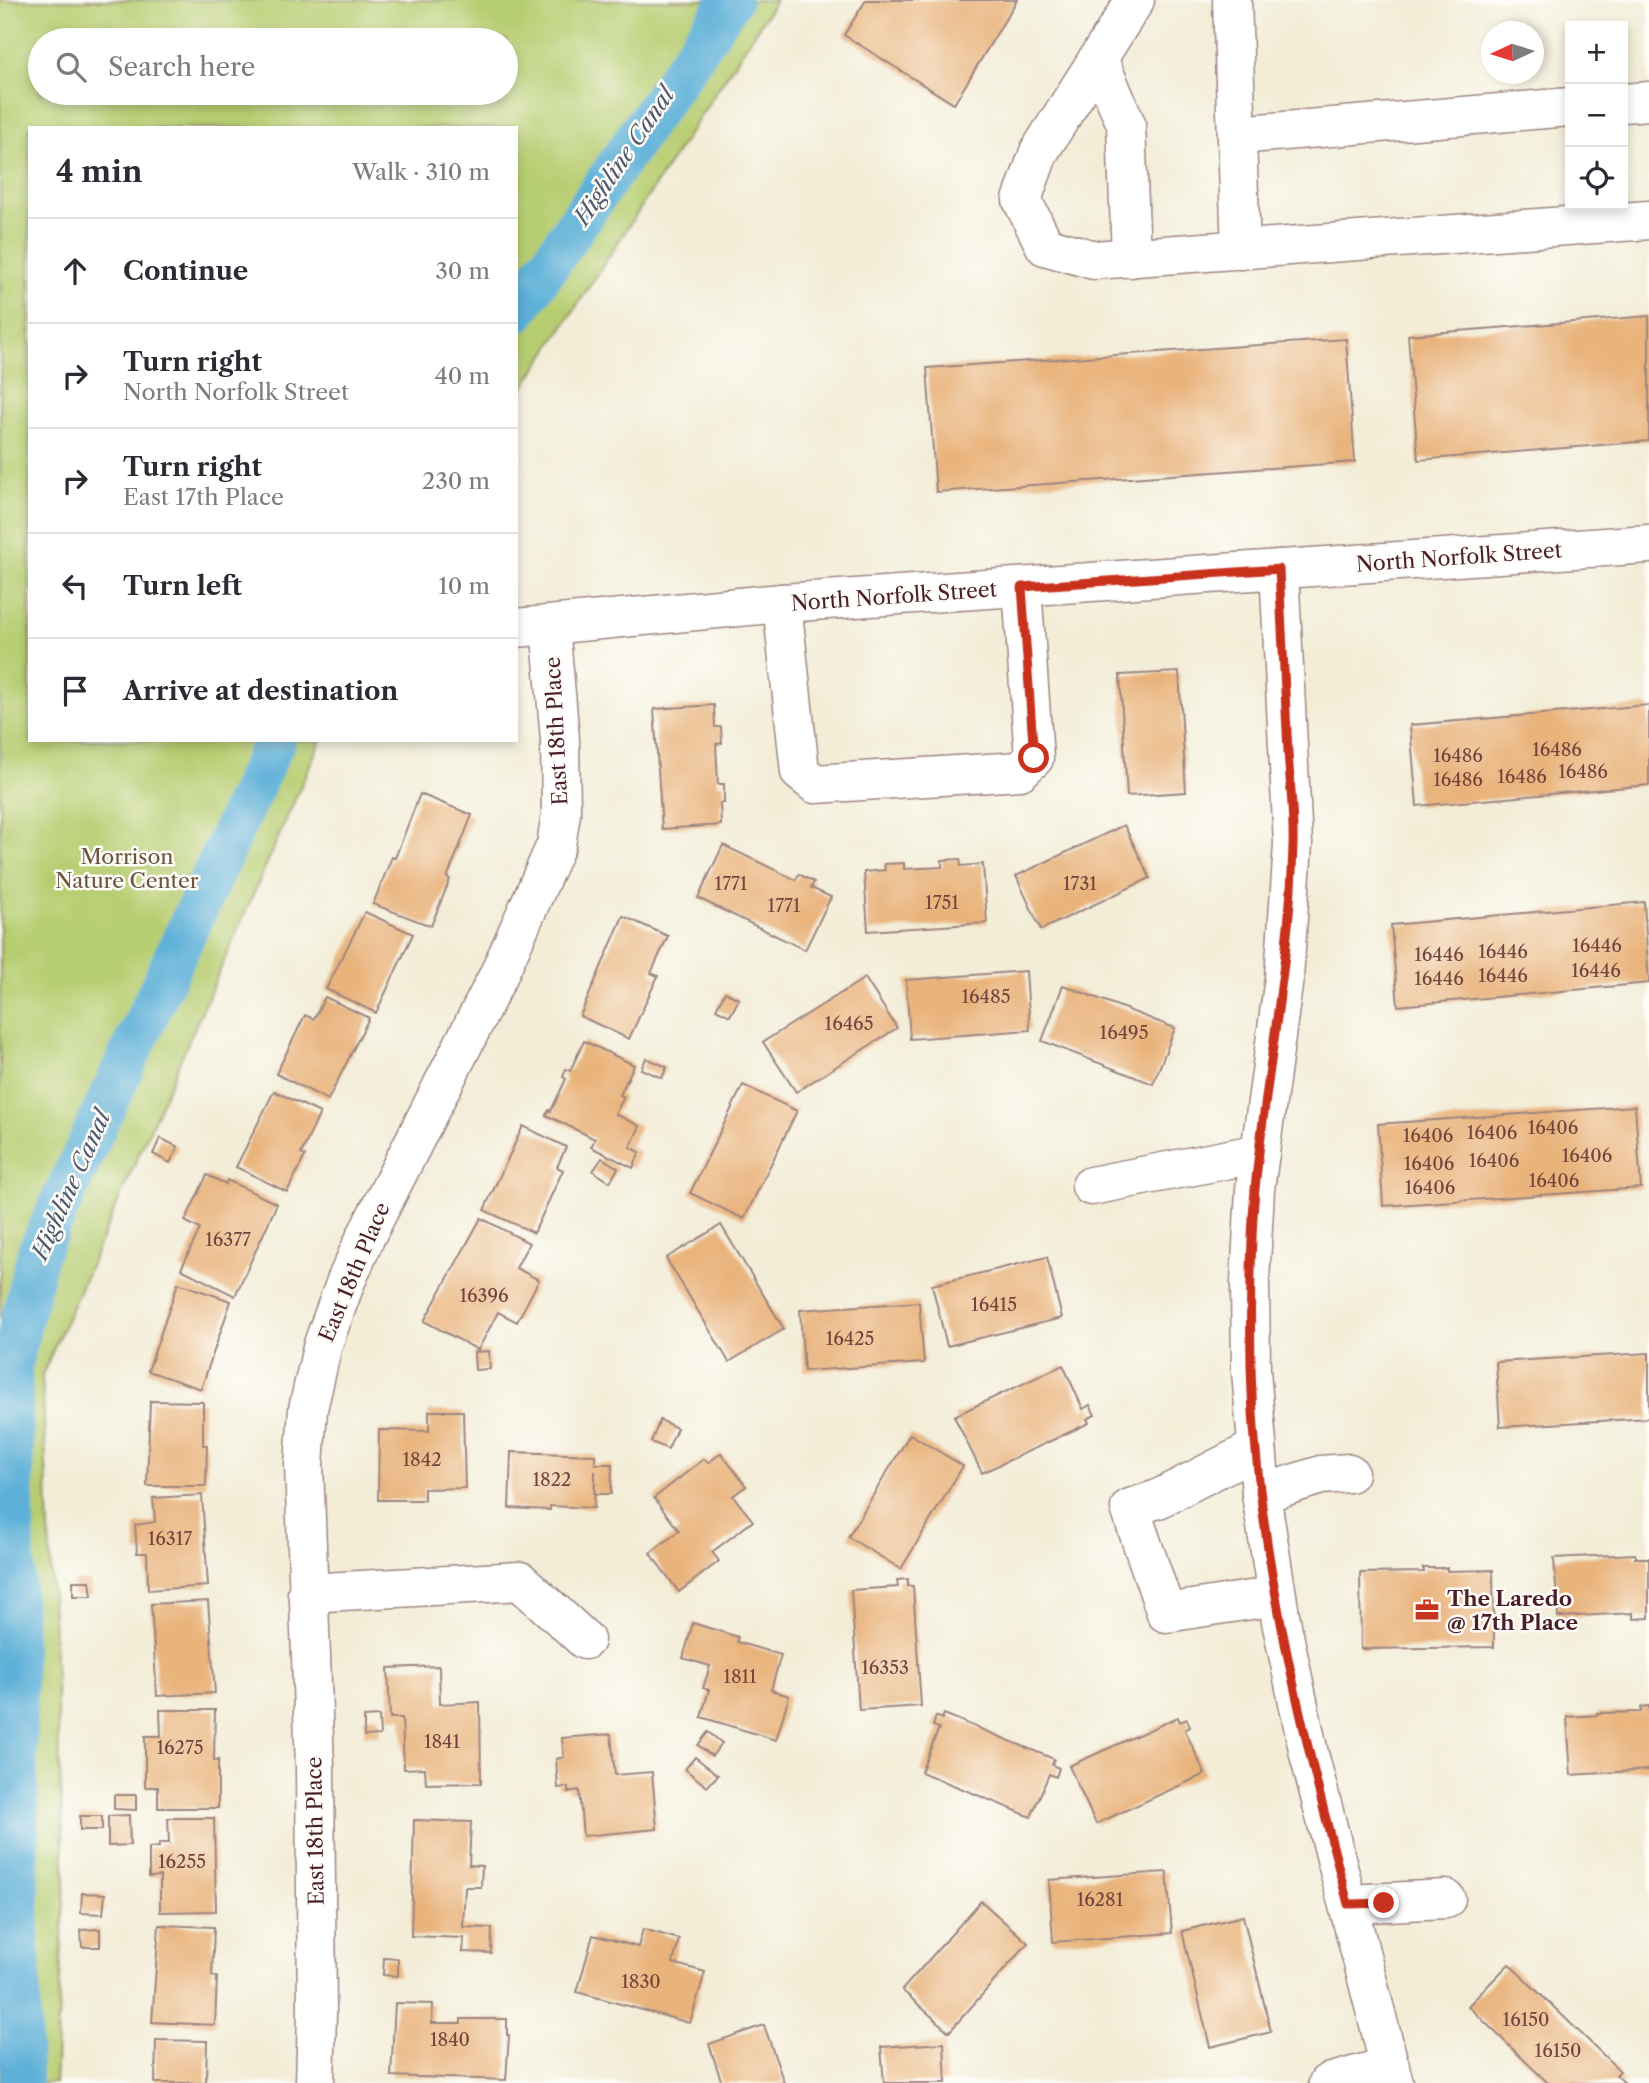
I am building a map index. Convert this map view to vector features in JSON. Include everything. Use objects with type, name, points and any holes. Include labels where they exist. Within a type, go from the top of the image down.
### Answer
[{"type":"street","points":[[1135,0],[1039,152],[1022,200],[1045,246],[1094,260],[1649,220]]},
{"type":"street","points":[[1232,0],[1241,250]]},
{"type":"street","points":[[1098,58],[1126,124],[1131,258]]},
{"type":"street","points":[[1628,103],[1649,101]]},
{"type":"street","points":[[1237,135],[1565,107]]},
{"type":"street","name":"North Norfolk Street","points":[[533,627],[782,603],[1649,544]]},
{"type":"street","points":[[1279,569],[1293,844],[1284,978],[1255,1189],[1250,1282],[1251,1370],[1261,1494],[1277,1596],[1309,1754],[1392,2075],[1328,2083]]},
{"type":"street","points":[[782,603],[800,772],[815,784],[1020,771],[1034,758],[1022,587]]},
{"type":"street","name":"East 18th Place","points":[[316,2083],[315,1767],[304,1464],[308,1409],[323,1344],[346,1281],[366,1236],[498,976],[556,845],[561,814],[560,739],[533,627]]},
{"type":"street","points":[[1091,1186],[1260,1153]]},
{"type":"street","points":[[1257,1448],[1158,1499],[1130,1508],[1166,1613],[1277,1596]]},
{"type":"street","points":[[1261,1494],[1321,1475],[1349,1473]]},
{"type":"street","points":[[307,1593],[520,1581],[585,1640]]},
{"type":"street","points":[[1348,1904],[1446,1899]]},
{"type":"green space","name":"Morrison Nature Center","points":[[0,0],[776,0],[518,396],[518,126],[28,126],[28,742],[320,742],[42,1375],[65,1882],[55,2083],[0,2083]]},
{"type":"building","points":[[866,0],[1017,0],[954,104],[844,35]]},
{"type":"building","points":[[1649,316],[1649,441],[1418,460],[1408,335]]},
{"type":"building","points":[[1346,339],[1355,462],[936,492],[927,368]]},
{"type":"building","points":[[1179,672],[1186,792],[1127,796],[1120,675]]},
{"type":"building","points":[[714,705],[715,727],[721,727],[722,743],[716,744],[718,784],[724,784],[724,803],[720,803],[721,825],[662,829],[654,709]]},
{"type":"building","points":[[1649,705],[1649,785],[1417,806],[1410,725]]},
{"type":"building","points":[[420,794],[472,815],[431,926],[373,904],[392,857],[395,858]]},
{"type":"building","points":[[1124,825],[1150,878],[1041,930],[1016,876]]},
{"type":"building","points":[[723,845],[796,880],[799,874],[814,882],[811,888],[831,897],[805,950],[698,898]]},
{"type":"building","points":[[960,859],[961,866],[983,864],[987,923],[868,931],[864,872],[885,870],[884,864],[904,863],[904,869],[942,867],[942,860]]},
{"type":"building","points":[[1644,902],[1649,983],[1398,1006],[1391,925]]},
{"type":"building","points":[[365,912],[413,934],[376,1013],[326,989]]},
{"type":"building","points":[[623,916],[668,936],[651,973],[658,976],[629,1039],[580,1016]]},
{"type":"building","points":[[1026,971],[1030,1030],[910,1039],[906,980]]},
{"type":"building","points":[[865,978],[897,1028],[796,1092],[763,1042]]},
{"type":"building","points":[[1063,985],[1175,1028],[1153,1084],[1042,1041]]},
{"type":"building","points":[[725,992],[739,999],[730,1016],[716,1009]]},
{"type":"building","points":[[325,997],[369,1018],[328,1100],[276,1074],[305,1015],[314,1019]]},
{"type":"building","points":[[584,1041],[634,1065],[620,1095],[624,1097],[615,1114],[640,1126],[630,1147],[640,1152],[633,1168],[591,1147],[595,1139],[546,1115],[551,1111],[566,1079],[563,1077],[566,1069],[570,1071]]},
{"type":"building","points":[[646,1058],[667,1067],[662,1078],[641,1069]]},
{"type":"building","points":[[743,1085],[797,1111],[744,1219],[690,1193]]},
{"type":"building","points":[[274,1091],[320,1113],[301,1154],[305,1156],[287,1192],[236,1167]]},
{"type":"building","points":[[1635,1106],[1641,1188],[1383,1206],[1378,1124]]},
{"type":"building","points":[[523,1126],[566,1147],[557,1167],[563,1170],[534,1233],[484,1210]]},
{"type":"building","points":[[160,1138],[178,1147],[170,1163],[153,1154]]},
{"type":"building","points":[[602,1158],[618,1168],[610,1182],[593,1171]]},
{"type":"building","points":[[207,1175],[226,1184],[227,1180],[277,1204],[235,1296],[181,1269],[200,1229],[185,1221]]},
{"type":"building","points":[[481,1218],[529,1243],[516,1268],[539,1280],[517,1322],[498,1312],[478,1350],[424,1321]]},
{"type":"building","points":[[721,1225],[784,1329],[729,1362],[666,1258]]},
{"type":"building","points":[[1047,1257],[1062,1318],[947,1346],[932,1285]]},
{"type":"building","points":[[178,1283],[231,1301],[201,1389],[148,1371]]},
{"type":"building","points":[[919,1302],[924,1363],[804,1371],[800,1310]]},
{"type":"building","points":[[489,1351],[490,1369],[475,1370],[474,1352]]},
{"type":"building","points":[[1649,1353],[1649,1418],[1500,1427],[1496,1362]]},
{"type":"building","points":[[1063,1365],[1083,1409],[1090,1405],[1095,1415],[1087,1419],[1089,1423],[982,1473],[954,1416]]},
{"type":"building","points":[[150,1401],[203,1402],[203,1445],[207,1445],[206,1486],[147,1486]]},
{"type":"building","points":[[429,1411],[463,1411],[465,1488],[424,1489],[424,1500],[378,1500],[379,1430],[429,1431]]},
{"type":"building","points":[[660,1420],[677,1428],[668,1449],[651,1442]]},
{"type":"building","points":[[910,1434],[963,1466],[901,1569],[848,1537]]},
{"type":"building","points":[[511,1452],[595,1455],[595,1464],[612,1464],[611,1494],[595,1494],[595,1471],[594,1508],[509,1508]]},
{"type":"building","points":[[721,1453],[746,1486],[733,1496],[753,1521],[712,1552],[719,1561],[679,1592],[650,1553],[679,1531],[654,1498],[704,1459],[708,1463]]},
{"type":"building","points":[[202,1495],[208,1586],[148,1590],[147,1553],[137,1553],[135,1525],[155,1522],[153,1498]]},
{"type":"building","points":[[1635,1554],[1635,1558],[1649,1558],[1649,1618],[1633,1619],[1633,1613],[1558,1617],[1554,1558]]},
{"type":"building","name":"The Laredo @ 17th Place","points":[[1423,1568],[1447,1568],[1447,1571],[1493,1570],[1494,1647],[1361,1649],[1360,1573],[1424,1572]]},
{"type":"building","points":[[908,1579],[908,1586],[913,1586],[921,1706],[859,1710],[851,1590],[898,1587],[897,1580]]},
{"type":"building","points":[[73,1581],[90,1581],[92,1596],[73,1596]]},
{"type":"building","points":[[208,1601],[215,1693],[157,1696],[151,1604]]},
{"type":"building","points":[[693,1623],[738,1637],[737,1642],[781,1655],[771,1690],[789,1696],[776,1740],[701,1717],[709,1690],[703,1688],[710,1666],[683,1658]]},
{"type":"building","points":[[439,1666],[440,1704],[480,1702],[481,1783],[426,1784],[425,1768],[404,1769],[402,1718],[390,1718],[388,1668]]},
{"type":"building","points":[[1649,1706],[1649,1770],[1571,1775],[1567,1717],[1641,1712],[1641,1707]]},
{"type":"building","points":[[160,1710],[215,1710],[214,1761],[218,1760],[218,1808],[158,1808],[158,1787],[145,1787],[145,1736],[161,1736]]},
{"type":"building","points":[[944,1714],[1054,1759],[1052,1765],[1059,1768],[1056,1777],[1049,1774],[1031,1817],[921,1772],[939,1728],[933,1726],[936,1716],[942,1719]]},
{"type":"building","points":[[379,1716],[380,1735],[364,1736],[364,1717]]},
{"type":"building","points":[[1178,1717],[1180,1722],[1187,1719],[1190,1727],[1185,1730],[1205,1774],[1096,1824],[1069,1766]]},
{"type":"building","points":[[708,1732],[722,1743],[712,1756],[698,1745]]},
{"type":"building","points":[[611,1734],[615,1775],[652,1772],[657,1829],[583,1836],[579,1790],[568,1792],[568,1787],[558,1788],[556,1759],[564,1757],[562,1738]]},
{"type":"building","points":[[695,1757],[718,1775],[707,1787],[685,1769]]},
{"type":"building","points":[[114,1795],[136,1795],[136,1810],[114,1809]]},
{"type":"building","points":[[129,1815],[130,1845],[108,1846],[108,1816]]},
{"type":"building","points":[[80,1816],[102,1816],[102,1830],[80,1830]]},
{"type":"building","points":[[168,1818],[214,1818],[216,1911],[160,1912],[160,1876],[149,1877],[149,1848],[159,1847],[159,1843],[169,1843]]},
{"type":"building","points":[[414,1820],[471,1822],[469,1865],[482,1866],[481,1887],[465,1887],[463,1927],[492,1928],[491,1953],[463,1952],[464,1938],[411,1936]]},
{"type":"building","points":[[1167,1872],[1172,1933],[1053,1942],[1049,1880]]},
{"type":"building","points":[[82,1893],[105,1894],[103,1914],[81,1913]]},
{"type":"building","points":[[981,1901],[1028,1943],[949,2032],[902,1990]]},
{"type":"building","points":[[1243,1916],[1271,2032],[1210,2047],[1182,1931]]},
{"type":"building","points":[[159,1925],[214,1927],[212,1976],[217,1977],[215,2025],[152,2022]]},
{"type":"building","points":[[100,1929],[100,1947],[82,1947],[81,1930]]},
{"type":"building","points":[[643,1929],[679,1939],[673,1963],[705,1972],[690,2023],[577,1992],[593,1935],[638,1947]]},
{"type":"building","points":[[384,1958],[398,1959],[398,1976],[383,1975]]},
{"type":"building","points":[[1509,1964],[1620,2071],[1616,2075],[1625,2083],[1548,2083],[1468,2006]]},
{"type":"building","points":[[395,2003],[433,2004],[432,2023],[461,2023],[461,2019],[507,2019],[509,2035],[506,2080],[391,2076]]},
{"type":"building","points":[[764,2025],[784,2083],[722,2083],[709,2044]]},
{"type":"building","points":[[156,2040],[207,2041],[206,2083],[155,2083]]},
{"type":"building","points":[[944,2043],[946,2083],[884,2083],[881,2047]]},
{"type":"waterway","name":"Highline Canal","points":[[518,309],[731,0]]},
{"type":"waterway","name":"Highline Canal","points":[[21,2083],[11,1364],[38,1252],[274,742]]},
{"type":"place","name":"The Laredo @ 17th Place","points":[[1427,1610]]},
{"type":"route","points":[[1034,758],[1022,587],[1279,569],[1293,844],[1284,978],[1255,1189],[1250,1282],[1251,1370],[1257,1448],[1261,1494],[1281,1621],[1309,1754],[1348,1904],[1384,1903]]}]
